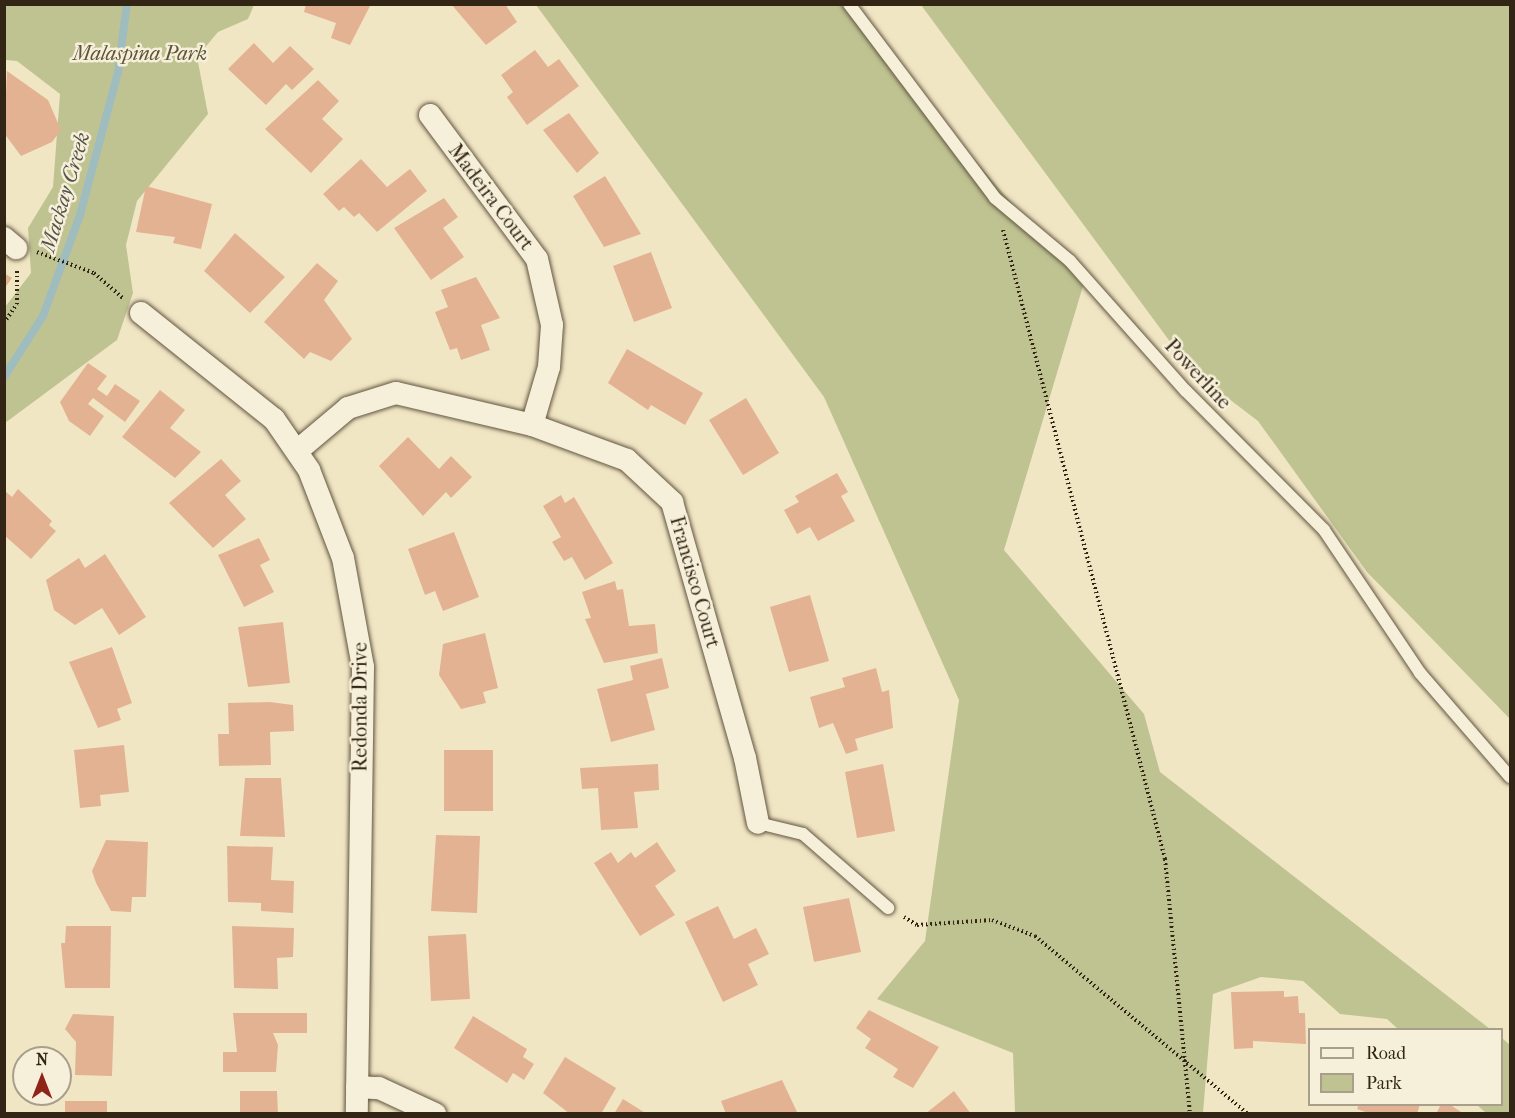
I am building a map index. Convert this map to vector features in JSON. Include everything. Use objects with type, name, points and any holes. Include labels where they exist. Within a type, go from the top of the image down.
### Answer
[{"type":"street","name":"Madeira Court","points":[[430,115],[537,259],[552,325],[549,367],[532,424]]},
{"type":"street","name":"Redonda Drive","points":[[141,313],[242,389],[297,451],[344,558],[363,667],[357,1113]]},
{"type":"street","name":"Francisco Court","points":[[297,451],[348,408],[396,393],[532,424],[627,460],[672,502],[745,758],[758,823]]},
{"type":"street","points":[[357,1087],[379,1088],[435,1113]]},
{"type":"lane","name":"Powerline","points":[[849,4],[995,198],[1070,261],[1186,391],[1324,530],[1420,673],[1510,777]]},
{"type":"lane","points":[[758,823],[803,834],[888,908]]},
{"type":"path","points":[[995,198],[1165,859],[1190,1113]]},
{"type":"path","points":[[4,323],[17,304],[10,243],[94,273],[141,313]]},
{"type":"path","points":[[888,908],[916,924],[992,920],[1035,936],[1185,1057],[1248,1113]]},
{"type":"green space","name":"Malaspina Park","points":[[5,5],[254,5],[248,19],[218,32],[197,57],[208,114],[137,201],[126,245],[133,293],[117,340],[5,423],[5,307],[31,273],[28,228],[53,187],[60,94],[17,61],[5,60]]},
{"type":"green space","points":[[536,5],[841,5],[1083,286],[1004,550],[1144,714],[1160,772],[1489,1028],[1397,1028],[1387,1019],[1340,1014],[1303,981],[1261,977],[1213,994],[1203,1113],[1015,1113],[1013,1053],[877,999],[925,941],[959,700],[824,397]]},
{"type":"green space","points":[[921,5],[1510,5],[1510,719],[1367,572],[1258,421],[1191,370]]},
{"type":"green space","points":[[1503,1039],[1510,1045],[1510,1113],[1486,1113],[1478,1106],[1503,1106]]},
{"type":"building","points":[[306,4],[371,4],[350,45],[331,38],[336,23],[304,12]]},
{"type":"building","points":[[451,4],[505,4],[517,22],[486,45]]},
{"type":"building","points":[[254,43],[273,63],[290,46],[314,69],[292,90],[286,84],[266,105],[228,69]]},
{"type":"building","points":[[535,50],[548,67],[559,59],[579,86],[527,125],[507,97],[513,92],[501,75]]},
{"type":"building","points":[[7,71],[48,100],[61,130],[52,142],[21,156],[4,133]]},
{"type":"building","points":[[318,80],[339,101],[322,119],[343,139],[311,173],[265,129]]},
{"type":"building","points":[[569,113],[599,153],[577,173],[543,130]]},
{"type":"building","points":[[361,159],[387,187],[410,169],[427,191],[377,232],[359,213],[354,217],[344,207],[339,211],[323,194]]},
{"type":"building","points":[[605,176],[641,234],[604,247],[573,196]]},
{"type":"building","points":[[146,186],[212,204],[201,249],[173,243],[175,237],[136,232]]},
{"type":"building","points":[[444,198],[458,217],[443,228],[464,257],[431,280],[394,228]]},
{"type":"building","points":[[235,233],[285,277],[250,313],[204,271]]},
{"type":"building","points":[[651,252],[672,308],[634,322],[613,266]]},
{"type":"building","points":[[317,263],[338,281],[324,300],[352,339],[331,361],[310,352],[304,359],[264,322]]},
{"type":"building","points":[[4,273],[12,278],[4,289]]},
{"type":"building","points":[[476,277],[500,318],[481,325],[490,350],[461,360],[457,348],[450,350],[435,312],[448,307],[441,290]]},
{"type":"building","points":[[627,349],[703,393],[685,425],[651,405],[648,410],[608,383]]},
{"type":"building","points":[[88,363],[107,376],[97,389],[107,396],[115,384],[140,401],[125,422],[93,398],[88,404],[104,416],[90,436],[69,421],[60,402]]},
{"type":"building","points":[[160,390],[185,410],[170,428],[201,452],[175,478],[122,437]]},
{"type":"building","points":[[746,398],[779,453],[743,475],[709,420]]},
{"type":"building","points":[[408,437],[439,469],[451,456],[472,477],[451,498],[446,492],[423,516],[379,466]]},
{"type":"building","points":[[221,459],[241,481],[225,495],[246,519],[213,548],[169,503]]},
{"type":"building","points":[[837,473],[848,492],[841,496],[855,521],[818,541],[810,527],[797,534],[784,510],[799,502],[795,496]]},
{"type":"building","points":[[18,489],[52,521],[49,525],[56,531],[31,559],[4,535],[4,490],[12,497]]},
{"type":"building","points":[[561,495],[565,503],[574,497],[613,563],[585,580],[572,557],[564,561],[552,542],[561,537],[543,506]]},
{"type":"building","points":[[454,532],[479,597],[443,611],[435,591],[425,595],[408,549]]},
{"type":"building","points":[[259,538],[270,560],[260,565],[274,592],[244,607],[218,555]]},
{"type":"building","points":[[105,554],[146,617],[119,635],[102,608],[75,625],[54,610],[46,580],[79,558],[85,568]]},
{"type":"building","points":[[615,581],[617,590],[623,589],[629,626],[655,624],[658,653],[604,663],[585,619],[591,618],[582,592]]},
{"type":"building","points":[[810,595],[829,661],[789,672],[770,607]]},
{"type":"building","points":[[283,622],[290,683],[248,687],[238,627]]},
{"type":"building","points":[[485,633],[498,688],[483,692],[486,703],[461,709],[439,675],[443,644]]},
{"type":"building","points":[[112,647],[132,703],[117,709],[121,720],[98,728],[69,662]]},
{"type":"building","points":[[662,658],[669,688],[646,694],[655,730],[611,742],[597,689],[633,680],[630,666]]},
{"type":"building","points":[[876,668],[882,692],[889,690],[893,728],[855,739],[858,750],[846,754],[833,723],[819,728],[810,697],[845,687],[842,678]]},
{"type":"building","points":[[270,702],[293,705],[294,731],[270,732],[271,765],[219,766],[218,734],[229,734],[228,703]]},
{"type":"building","points":[[124,745],[129,792],[100,795],[101,806],[80,808],[74,750]]},
{"type":"building","points":[[444,750],[493,750],[493,811],[444,811]]},
{"type":"building","points":[[658,764],[659,790],[634,792],[638,828],[601,830],[598,788],[582,789],[580,768]]},
{"type":"building","points":[[883,764],[895,831],[857,838],[845,772]]},
{"type":"building","points":[[245,778],[281,778],[285,837],[240,836]]},
{"type":"building","points":[[436,835],[480,836],[477,913],[431,911]]},
{"type":"building","points":[[106,840],[148,842],[146,897],[132,897],[131,912],[111,911],[96,883],[92,871]]},
{"type":"building","points":[[657,842],[676,871],[655,886],[675,915],[640,936],[594,863],[611,852],[618,863],[631,852],[635,858]]},
{"type":"building","points":[[227,846],[273,847],[271,880],[294,881],[293,913],[261,911],[261,903],[228,902]]},
{"type":"building","points":[[849,898],[861,952],[814,962],[803,907]]},
{"type":"building","points":[[718,906],[734,939],[756,928],[769,954],[748,964],[758,985],[723,1002],[685,922]]},
{"type":"building","points":[[66,926],[111,926],[110,988],[65,988],[61,943],[65,943]]},
{"type":"building","points":[[232,926],[294,928],[293,957],[277,958],[278,989],[234,988]]},
{"type":"building","points":[[466,934],[470,999],[431,1001],[428,936]]},
{"type":"building","points":[[1284,991],[1284,997],[1298,996],[1299,1013],[1305,1013],[1306,1044],[1253,1041],[1253,1048],[1234,1049],[1231,992]]},
{"type":"building","points":[[869,1010],[939,1047],[913,1088],[893,1077],[898,1069],[865,1048],[871,1039],[856,1028]]},
{"type":"building","points":[[233,1013],[307,1013],[307,1033],[273,1033],[278,1045],[276,1072],[223,1072],[223,1052],[237,1052]]},
{"type":"building","points":[[73,1014],[114,1016],[112,1076],[75,1075],[76,1042],[65,1029]]},
{"type":"building","points":[[473,1016],[527,1049],[523,1057],[534,1064],[524,1080],[513,1073],[507,1083],[454,1048]]},
{"type":"building","points":[[565,1057],[616,1088],[601,1114],[570,1114],[543,1093]]},
{"type":"building","points":[[782,1080],[798,1114],[726,1114],[721,1101]]},
{"type":"building","points":[[240,1091],[277,1091],[278,1114],[240,1114]]},
{"type":"building","points":[[954,1091],[971,1114],[925,1114]]},
{"type":"building","points":[[623,1099],[647,1114],[614,1114]]},
{"type":"building","points":[[72,1101],[107,1101],[107,1114],[65,1114],[65,1106],[72,1106]]},
{"type":"building","points":[[1358,1106],[1419,1106],[1417,1114],[1371,1114],[1357,1109]]},
{"type":"building","points":[[1440,1106],[1452,1106],[1464,1114],[1436,1114]]},
{"type":"waterway","name":"Mackay Creek","points":[[4,377],[43,316],[80,215],[118,72],[127,4]]}]
